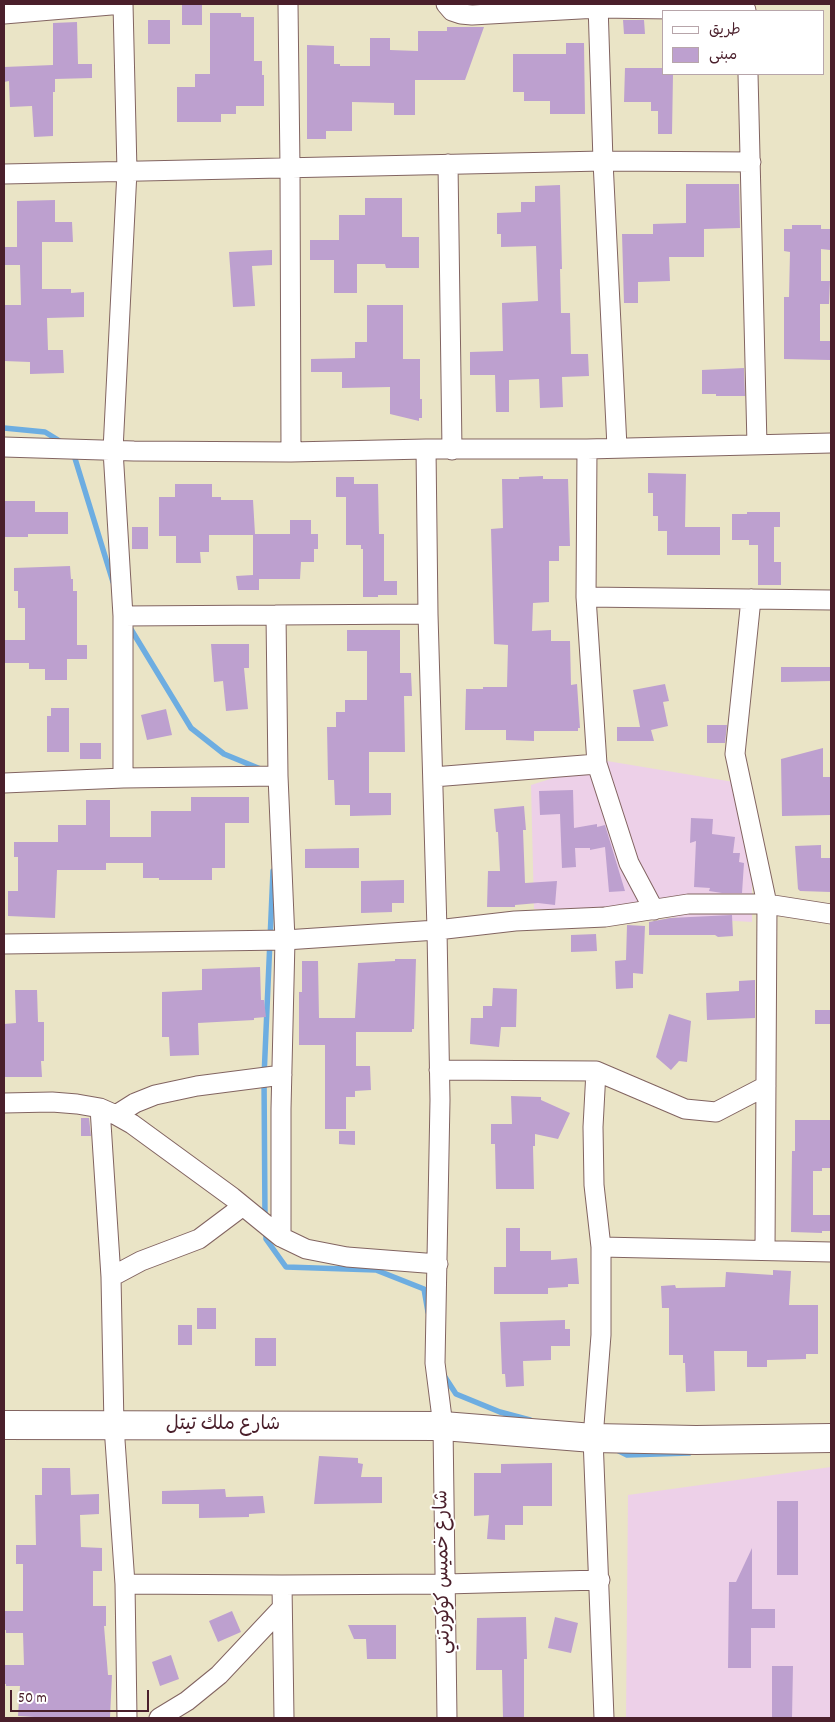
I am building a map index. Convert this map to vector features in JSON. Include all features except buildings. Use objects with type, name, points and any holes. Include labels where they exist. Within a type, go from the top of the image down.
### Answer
[{"type":"main road","name":"شارع ملك تيتل","points":[[4,1425],[443,1426],[593,1438],[696,1440],[831,1438]]},
{"type":"street","points":[[4,14],[123,4],[127,171],[113,450],[123,616],[123,778]]},
{"type":"street","points":[[288,4],[291,452]]},
{"type":"street","points":[[446,4],[452,11],[472,15],[598,6],[746,8]]},
{"type":"street","points":[[598,6],[603,161],[617,447]]},
{"type":"street","points":[[748,75],[757,445]]},
{"type":"street","points":[[4,174],[603,161],[751,162]]},
{"type":"street","points":[[448,164],[452,450]]},
{"type":"street","points":[[4,446],[113,450],[291,452],[426,449],[587,449],[831,443]]},
{"type":"street","name":"شارع خميس كوكورتني","points":[[426,449],[428,614],[440,1100],[436,1363],[443,1426],[447,1718]]},
{"type":"street","points":[[587,449],[586,596],[597,764],[629,863],[654,910]]},
{"type":"street","points":[[586,596],[831,600]]},
{"type":"street","points":[[751,599],[735,754],[768,904],[765,1250]]},
{"type":"street","points":[[123,616],[428,614]]},
{"type":"street","points":[[276,615],[278,776],[285,940],[281,1237]]},
{"type":"street","points":[[433,777],[597,764]]},
{"type":"street","points":[[4,783],[123,778],[278,776]]},
{"type":"street","points":[[4,944],[285,940],[437,930],[515,921],[604,917],[688,904],[768,904],[831,914]]},
{"type":"street","points":[[438,1070],[596,1070],[685,1108],[716,1112],[766,1086]]},
{"type":"street","points":[[596,1070],[593,1137],[594,1185],[600,1247],[602,1334],[593,1438],[604,1718]]},
{"type":"street","points":[[108,1111],[155,1095],[197,1086],[282,1075]]},
{"type":"street","points":[[4,1103],[52,1102],[108,1111],[132,1124],[243,1206],[281,1237],[306,1249],[347,1257],[438,1264]]},
{"type":"street","points":[[108,1111],[114,1426],[124,1584],[127,1718]]},
{"type":"street","points":[[111,1277],[141,1261],[199,1239],[243,1206]]},
{"type":"street","points":[[600,1247],[831,1252]]},
{"type":"street","points":[[124,1584],[445,1584],[600,1580]]},
{"type":"street","points":[[282,1585],[284,1718]]},
{"type":"street","points":[[159,1718],[187,1701],[219,1675],[282,1608]]},
{"type":"shaded area","points":[[607,761],[752,785],[752,922],[534,909],[531,785]]},
{"type":"shaded area","points":[[831,1467],[831,1718],[626,1718],[628,1495]]},
{"type":"waterway","points":[[4,428],[45,432],[63,443]]},
{"type":"waterway","points":[[73,452],[113,582]]},
{"type":"waterway","points":[[129,626],[191,728],[224,754],[263,770]]},
{"type":"waterway","points":[[265,1219],[264,1077],[273,871]]},
{"type":"waterway","points":[[266,1231],[266,1239],[286,1267],[376,1270],[424,1289],[428,1312]]},
{"type":"waterway","points":[[443,1374],[456,1394],[500,1412],[530,1420]]},
{"type":"waterway","points":[[617,1450],[627,1455],[689,1453]]}]
